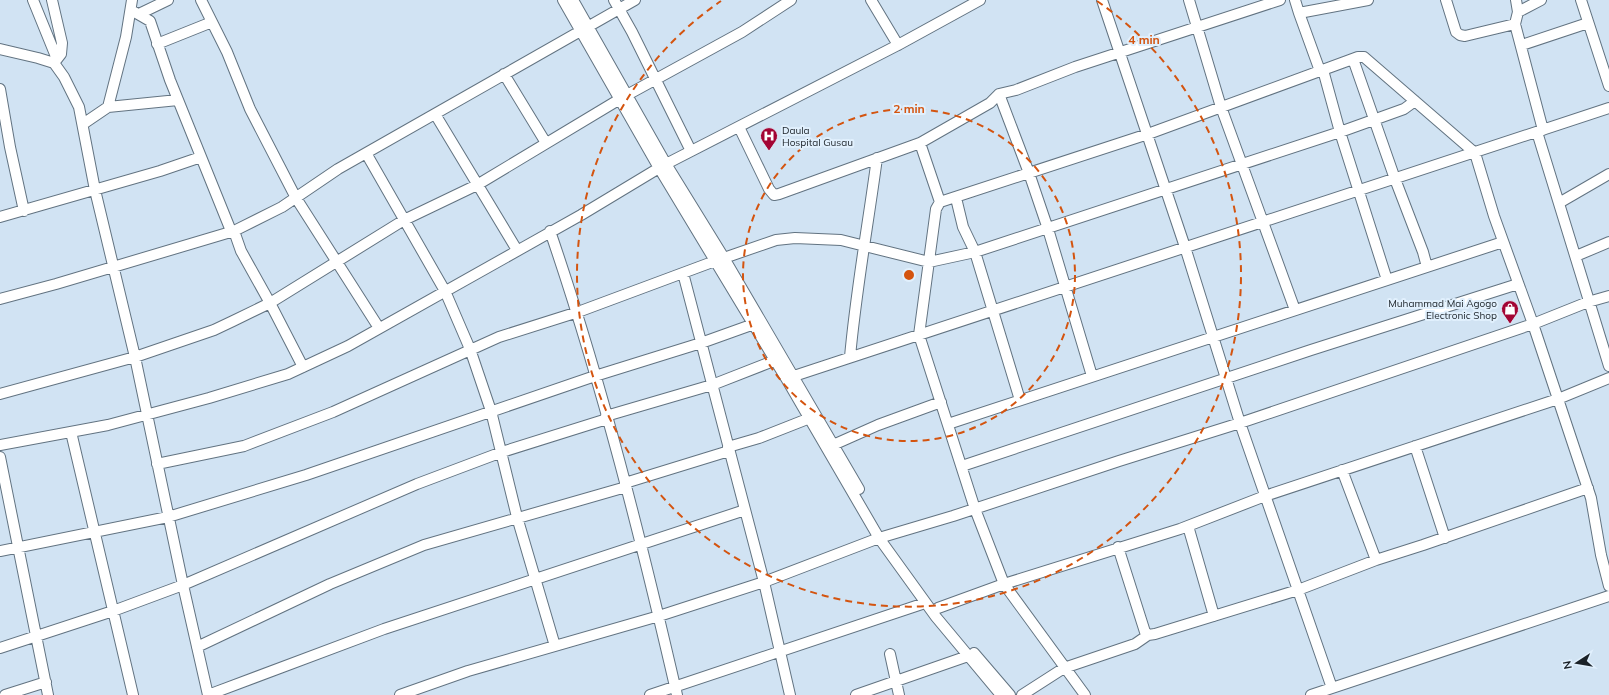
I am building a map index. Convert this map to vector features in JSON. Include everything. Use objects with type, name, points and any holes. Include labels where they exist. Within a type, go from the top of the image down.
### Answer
[{"type":"street","points":[[32,0],[55,61],[79,107],[95,190],[135,357],[168,517],[208,695],[384,629],[745,510]]},
{"type":"street","points":[[52,0],[62,43],[61,54],[55,61]]},
{"type":"street","points":[[134,8],[168,0]]},
{"type":"street","points":[[201,0],[227,52],[250,108],[296,198],[379,328]]},
{"type":"street","points":[[563,0],[585,29]]},
{"type":"street","points":[[573,0],[585,29],[623,97],[663,166],[794,376],[883,537],[938,608],[1010,695]]},
{"type":"street","points":[[0,299],[56,284],[232,231],[262,219],[338,169],[585,29],[617,4],[635,0]]},
{"type":"street","points":[[0,394],[135,357],[214,330],[270,303],[404,220],[477,185],[623,97],[742,32],[791,0]]},
{"type":"street","points":[[871,0],[898,45]]},
{"type":"street","points":[[1102,0],[1185,247],[1240,423],[1332,688]]},
{"type":"street","points":[[1189,0],[1221,107],[1294,310]]},
{"type":"street","points":[[739,127],[769,189],[774,194],[920,142],[990,103],[999,94],[1016,90],[1042,78],[1280,0]]},
{"type":"street","points":[[1295,0],[1322,71],[1387,280]]},
{"type":"street","points":[[1299,13],[1368,0]]},
{"type":"street","points":[[1446,0],[1456,32],[1460,35],[1465,36],[1515,24]]},
{"type":"street","points":[[1516,0],[1518,12],[1515,24],[1522,45],[1540,131],[1588,302],[1609,366]]},
{"type":"street","points":[[1518,12],[1541,0]]},
{"type":"street","points":[[1581,0],[1609,86]]},
{"type":"street","points":[[0,445],[108,425],[209,398],[288,374],[348,346],[663,166],[898,45],[975,1]]},
{"type":"street","points":[[617,4],[691,151]]},
{"type":"street","points":[[134,8],[150,21],[178,100],[232,231],[241,251],[303,367]]},
{"type":"street","points":[[108,107],[134,8]]},
{"type":"street","points":[[157,44],[212,22]]},
{"type":"street","points":[[1522,45],[1588,23]]},
{"type":"street","points":[[0,49],[55,61]]},
{"type":"street","points":[[1085,695],[1004,584],[975,509],[919,335],[936,209],[940,202],[1148,134],[1353,59],[1364,57],[1475,152],[1503,242],[1533,324],[1588,488],[1609,586]]},
{"type":"street","points":[[1353,59],[1395,179],[1423,252],[1427,267]]},
{"type":"street","points":[[504,74],[546,143]]},
{"type":"street","points":[[0,89],[10,147],[24,211]]},
{"type":"street","points":[[999,94],[1029,173],[1048,229],[1092,376]]},
{"type":"street","points":[[83,124],[108,107],[178,100]]},
{"type":"street","points":[[157,464],[244,446],[333,412],[499,337],[578,312],[720,259],[776,240],[795,238],[841,240],[929,262],[975,252],[1340,132],[1404,109],[1415,101]]},
{"type":"street","points":[[794,376],[1609,108]]},
{"type":"street","points":[[435,114],[516,250]]},
{"type":"street","points":[[920,142],[940,202]]},
{"type":"street","points":[[366,153],[445,291],[470,349],[491,411],[517,517],[537,578],[555,646]]},
{"type":"street","points":[[0,217],[160,172],[201,157]]},
{"type":"street","points":[[850,357],[855,303],[865,247],[877,158]]},
{"type":"street","points":[[1559,203],[1609,174]]},
{"type":"street","points":[[956,198],[963,227],[975,252],[1020,400]]},
{"type":"street","points":[[550,231],[578,312],[642,543],[676,691]]},
{"type":"street","points":[[948,424],[1503,242]]},
{"type":"street","points":[[1576,256],[1609,242]]},
{"type":"street","points":[[720,259],[754,324],[810,418],[925,603],[1001,695]]},
{"type":"street","points":[[683,273],[764,582],[790,695]]},
{"type":"street","points":[[962,466],[1310,350],[1518,284]]},
{"type":"street","points":[[400,695],[468,671],[659,616],[764,582],[883,537],[975,509],[1119,461],[1240,423],[1533,324],[1588,302],[1609,296]]},
{"type":"street","points":[[0,551],[168,517],[306,475],[595,376],[701,344],[754,324]]},
{"type":"street","points":[[0,648],[113,611],[183,585],[418,484],[502,452],[712,385],[776,360]]},
{"type":"street","points":[[938,608],[1004,584],[1188,526],[1265,496],[1342,470],[1558,400],[1609,378]]},
{"type":"street","points":[[833,445],[878,425],[941,402]]},
{"type":"street","points":[[197,647],[330,584],[424,545],[626,485],[729,449],[810,418]]},
{"type":"street","points":[[71,432],[133,695]]},
{"type":"street","points":[[1416,446],[1445,538]]},
{"type":"street","points":[[0,457],[35,637],[48,695]]},
{"type":"street","points":[[1342,470],[1376,560]]},
{"type":"street","points":[[1022,695],[1064,668],[1135,644],[1148,635],[1298,590],[1376,560],[1445,538],[1588,488]]},
{"type":"street","points":[[1188,526],[1214,616]]},
{"type":"street","points":[[1118,547],[1148,635]]},
{"type":"street","points":[[1311,695],[1609,596]]},
{"type":"street","points":[[650,695],[676,691],[780,651],[925,603]]},
{"type":"street","points":[[890,654],[900,695]]},
{"type":"street","points":[[856,695],[968,656]]},
{"type":"street","points":[[5,695],[46,682]]},
{"type":"place","name":"Daula Hospital Gusau","points":[[769,151]]},
{"type":"place","name":"Muhammad Mai Agogo Electronic Shop","points":[[1510,324]]}]
